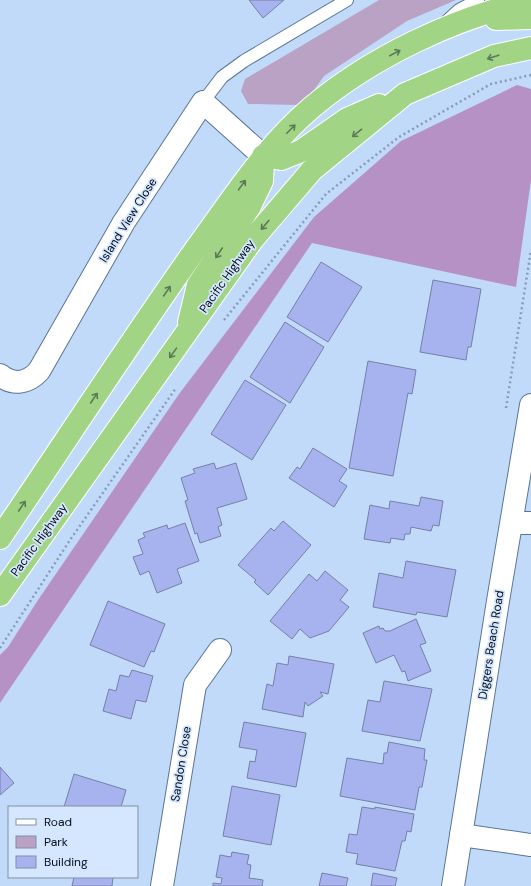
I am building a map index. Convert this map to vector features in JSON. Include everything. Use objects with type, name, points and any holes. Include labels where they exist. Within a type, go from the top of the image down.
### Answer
[{"type":"highway","points":[[0,538],[175,278],[263,156],[311,108],[360,72],[436,31],[507,6],[531,1]]},
{"type":"highway","points":[[436,31],[495,20],[531,18]]},
{"type":"highway","name":"Pacific Highway","points":[[0,595],[253,239],[312,170],[405,94],[494,56],[531,48]]},
{"type":"highway","points":[[263,156],[281,159],[300,150],[347,119],[405,94]]},
{"type":"highway","points":[[185,335],[198,285],[250,206],[262,181],[263,156]]},
{"type":"street","points":[[203,102],[263,156]]},
{"type":"street","name":"Island View Close","points":[[0,375],[9,381],[20,382],[31,380],[39,371],[124,222],[203,102]]},
{"type":"street","name":"Diggers Beach Road","points":[[453,886],[461,835],[521,523],[531,405]]},
{"type":"street","name":"Sandon Close","points":[[162,886],[195,685],[220,650]]},
{"type":"street","points":[[461,835],[531,845]]},
{"type":"lane","points":[[203,102],[222,77],[244,61],[347,0]]},
{"type":"lane","points":[[436,31],[460,10],[478,0]]},
{"type":"path","points":[[224,321],[326,194],[406,133],[491,84],[531,75]]},
{"type":"path","points":[[506,408],[531,250]]},
{"type":"path","points":[[0,648],[70,540],[178,385]]},
{"type":"green space","points":[[379,0],[456,0],[407,21],[324,76],[314,90],[298,105],[248,104],[241,91],[245,79]]},
{"type":"shaded area","points":[[517,85],[531,89],[531,180],[516,287],[312,243],[0,703],[0,655],[8,647],[38,600],[179,394],[314,217],[401,141]]},
{"type":"building","points":[[249,0],[284,0],[263,18]]},
{"type":"building","points":[[321,262],[362,287],[328,342],[287,317]]},
{"type":"building","points":[[433,280],[481,289],[471,347],[468,347],[466,360],[420,352]]},
{"type":"building","points":[[285,322],[324,347],[290,403],[250,377]]},
{"type":"building","points":[[368,361],[416,370],[412,394],[408,393],[393,476],[349,468]]},
{"type":"building","points":[[245,380],[286,405],[252,460],[211,434]]},
{"type":"building","points":[[313,448],[347,469],[339,481],[347,486],[334,507],[289,478],[297,467],[300,469]]},
{"type":"building","points":[[214,463],[216,469],[236,463],[247,499],[217,508],[222,525],[218,527],[221,536],[200,543],[197,533],[195,534],[185,501],[188,500],[181,478],[195,473],[193,469]]},
{"type":"building","points":[[421,497],[443,501],[439,526],[433,525],[431,531],[411,527],[410,534],[405,534],[404,540],[391,538],[390,543],[364,539],[370,505],[389,509],[390,501],[419,506]]},
{"type":"building","points":[[283,521],[311,545],[268,595],[254,582],[256,580],[238,565],[271,528],[274,531]]},
{"type":"building","points":[[185,523],[199,561],[177,569],[182,583],[157,593],[149,571],[140,575],[133,557],[143,554],[138,540],[145,537],[143,533],[167,525],[168,529]]},
{"type":"building","points":[[406,561],[456,570],[447,617],[417,612],[416,615],[373,607],[379,573],[403,578]]},
{"type":"building","points":[[325,571],[348,590],[340,600],[349,607],[329,631],[310,638],[300,629],[292,639],[270,621],[309,574],[317,581]]},
{"type":"building","points":[[108,601],[165,624],[154,652],[151,651],[144,667],[90,645]]},
{"type":"building","points":[[416,619],[426,643],[420,645],[431,671],[408,681],[405,671],[402,672],[394,655],[376,663],[363,633],[379,626],[380,629],[383,628],[385,631],[390,631]]},
{"type":"building","points":[[289,656],[334,664],[328,694],[320,692],[323,696],[308,706],[305,702],[303,717],[262,709],[267,684],[273,686],[277,663],[288,665]]},
{"type":"building","points":[[132,670],[153,676],[146,702],[136,700],[131,719],[103,711],[109,689],[116,691],[120,675],[129,677]]},
{"type":"building","points":[[384,681],[432,689],[420,741],[362,731],[368,700],[380,702]]},
{"type":"building","points":[[244,722],[306,733],[296,787],[247,778],[250,761],[255,762],[257,750],[239,747]]},
{"type":"building","points":[[389,742],[425,749],[424,760],[427,760],[422,787],[419,787],[415,810],[340,796],[347,758],[383,764],[384,753],[387,753]]},
{"type":"building","points":[[0,767],[14,783],[0,795]]},
{"type":"building","points":[[74,774],[126,790],[121,806],[64,806]]},
{"type":"building","points":[[232,786],[280,795],[271,845],[223,836]]},
{"type":"building","points":[[362,807],[375,809],[375,807],[414,814],[411,832],[407,831],[405,841],[402,841],[395,871],[356,864],[358,854],[346,852],[349,834],[357,835]]},
{"type":"building","points":[[232,852],[249,855],[247,864],[251,865],[249,878],[263,880],[262,886],[213,886],[213,883],[221,884],[222,878],[216,877],[220,855],[231,857]]},
{"type":"building","points":[[322,873],[348,878],[346,886],[319,886]]},
{"type":"building","points":[[373,873],[397,878],[395,886],[371,886]]},
{"type":"building","points":[[74,878],[113,878],[112,886],[72,886]]}]
